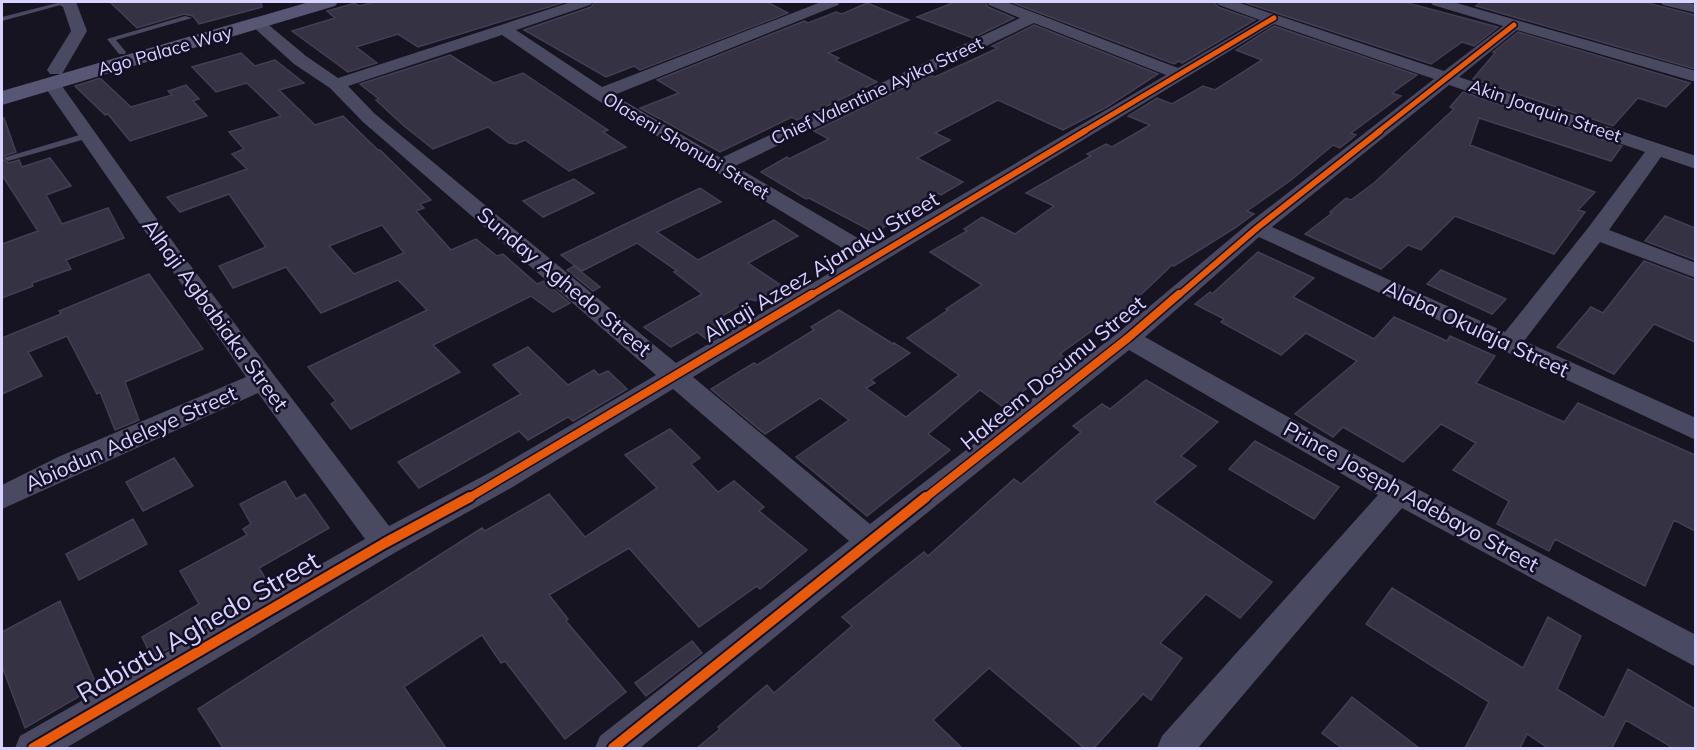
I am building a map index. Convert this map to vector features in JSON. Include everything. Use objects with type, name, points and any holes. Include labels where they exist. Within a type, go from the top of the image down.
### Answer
[{"type":"main road","name":"Ago Palace Way","points":[[2,98],[122,52],[302,2]]},
{"type":"main road","name":"Ago Palace Way","points":[[2,85],[53,77],[258,24],[328,2]]},
{"type":"street","points":[[336,84],[585,2]]},
{"type":"street","points":[[600,94],[833,2]]},
{"type":"street","points":[[994,2],[1178,74]]},
{"type":"street","name":"Akin Joaquin Street","points":[[1224,2],[1695,163]]},
{"type":"street","points":[[1438,2],[1695,77]]},
{"type":"street","points":[[1668,2],[1695,9]]},
{"type":"street","points":[[53,77],[79,31],[69,3]]},
{"type":"street","name":"Chief Valentine Ayika Street","points":[[720,166],[1034,17]]},
{"type":"street","name":"Alhaji Azeez Ajanaku Street","points":[[385,543],[501,480],[872,256],[1274,18]]},
{"type":"street","name":"Sunday Aghedo Street","points":[[258,24],[300,60],[336,84],[369,118],[870,541]]},
{"type":"street","name":"Hakeem Dosumu Street","points":[[613,748],[870,541],[1128,338],[1257,228],[1449,78],[1514,24]]},
{"type":"street","name":"Olaseni Shonubi Street","points":[[504,29],[600,94],[872,256]]},
{"type":"street","name":"Alhaji Agbabiaka Street","points":[[53,77],[87,136],[261,381],[385,543]]},
{"type":"street","points":[[1509,344],[1596,233],[1656,150]]},
{"type":"street","name":"Alaba Okulaja Street","points":[[1257,228],[1695,430]]},
{"type":"street","points":[[1596,233],[1695,271]]},
{"type":"street","name":"Prince Joseph Adebayo Street","points":[[1128,338],[1398,492],[1695,652]]},
{"type":"street","name":"Abiodun Adeleye Street","points":[[2,498],[68,465],[261,381]]},
{"type":"street","points":[[1175,748],[1398,492]]},
{"type":"street","name":"Rabiatu Aghedo Street","points":[[33,748],[385,543]]},
{"type":"lane","points":[[2,19],[69,3]]},
{"type":"lane","points":[[122,52],[111,39],[188,18]]},
{"type":"lane","points":[[8,158],[87,136]]},
{"type":"building","points":[[110,2],[261,2],[262,7],[199,24],[193,16],[184,14],[137,28]]},
{"type":"building","points":[[375,2],[565,2],[418,47],[398,34],[356,47],[377,63],[348,72],[292,31],[335,18],[327,11],[355,3],[359,6]]},
{"type":"building","points":[[595,2],[767,2],[788,13],[640,70],[634,66],[606,77],[524,30],[591,7]]},
{"type":"building","points":[[955,2],[985,2],[988,7],[1014,18],[973,38],[917,17]]},
{"type":"building","points":[[1011,2],[1214,2],[1218,7],[1255,20],[1182,63],[1179,61],[1174,64]]},
{"type":"building","points":[[1243,2],[1404,2],[1498,27],[1474,46],[1462,42],[1431,64]]},
{"type":"building","points":[[1481,2],[1644,2],[1695,15],[1695,69],[1476,6]]},
{"type":"building","points":[[867,3],[909,20],[828,53],[839,58],[835,60],[877,82],[797,120],[792,117],[720,152],[640,108],[679,93],[657,80],[804,21],[808,23],[836,12],[842,14]]},
{"type":"building","points":[[1034,25],[1158,74],[1107,107],[1063,130],[998,100],[935,133],[950,140],[917,158],[963,182],[941,195],[937,193],[898,215],[901,216],[875,233],[809,198],[806,199],[761,172],[787,157],[789,159],[829,139],[814,131],[930,75],[935,77],[998,48],[992,46]]},
{"type":"building","points":[[1274,26],[1417,75],[1392,93],[1401,96],[1351,133],[1356,135],[1340,148],[1333,145],[1291,180],[1247,211],[1254,214],[1174,266],[1172,265],[1128,307],[1131,309],[1112,322],[1108,319],[1060,354],[1066,358],[1032,385],[1002,406],[980,390],[928,434],[950,450],[867,516],[796,457],[849,420],[820,398],[765,434],[711,389],[754,363],[757,365],[814,330],[811,327],[839,310],[910,353],[871,380],[875,383],[866,388],[906,417],[959,375],[907,338],[982,285],[930,252],[967,231],[964,229],[982,217],[1015,234],[1054,206],[1026,193],[1091,156],[1087,154],[1106,144],[1112,147],[1150,125],[1128,116],[1157,98],[1172,104],[1203,86],[1215,90],[1262,60],[1236,50]]},
{"type":"building","points":[[1518,32],[1690,83],[1666,107],[1638,98],[1613,126],[1473,79],[1495,53],[1493,52]]},
{"type":"building","points":[[241,53],[255,66],[275,60],[304,83],[279,90],[315,125],[343,116],[431,200],[420,204],[424,208],[416,211],[451,250],[476,239],[497,256],[503,254],[537,284],[544,281],[570,303],[553,312],[531,296],[433,345],[460,372],[351,429],[331,404],[336,401],[308,367],[427,310],[398,280],[321,313],[286,267],[233,288],[219,266],[266,247],[229,194],[180,212],[167,197],[247,169],[232,154],[244,149],[229,132],[281,116],[247,83],[216,92],[192,67]],"holes":[[[382,225],[404,253],[354,274],[329,246]]]},
{"type":"building","points":[[450,55],[494,83],[523,73],[608,130],[603,132],[626,147],[569,171],[525,140],[516,144],[509,143],[488,127],[433,149],[404,126],[376,100],[379,99],[360,84]]},
{"type":"building","points":[[100,78],[131,107],[172,95],[168,91],[186,85],[199,99],[193,101],[207,116],[130,141],[108,114],[105,115],[75,86]]},
{"type":"building","points":[[1463,92],[1622,146],[1611,161],[1479,118],[1470,145],[1595,192],[1578,210],[1585,212],[1554,254],[1455,216],[1421,250],[1408,245],[1381,269],[1305,234],[1332,213],[1330,212],[1346,198],[1351,200],[1374,183],[1454,109],[1450,107]]},
{"type":"building","points":[[2,118],[4,118],[16,152],[2,157]]},
{"type":"building","points":[[50,158],[71,186],[46,195],[62,224],[108,208],[124,238],[66,260],[71,269],[32,283],[33,286],[2,298],[2,244],[38,231],[2,175],[2,159],[9,163],[19,160],[22,167]]},
{"type":"building","points":[[574,179],[594,193],[543,217],[523,201]]},
{"type":"building","points":[[700,188],[721,202],[657,232],[698,260],[774,220],[798,236],[748,263],[782,286],[755,301],[751,299],[719,318],[732,328],[709,341],[697,332],[671,347],[644,327],[702,294],[674,272],[677,271],[637,243],[582,271],[561,255]]},
{"type":"building","points":[[1665,216],[1695,228],[1695,260],[1645,241]]},
{"type":"building","points":[[1258,252],[1314,278],[1293,297],[1374,339],[1394,317],[1447,341],[1450,336],[1495,356],[1476,383],[1564,422],[1578,403],[1695,455],[1695,531],[1674,520],[1645,586],[1555,539],[1549,551],[1497,524],[1509,501],[1453,470],[1476,443],[1441,424],[1403,462],[1343,427],[1333,437],[1295,414],[1357,361],[1306,333],[1281,355],[1221,322],[1224,319],[1195,304],[1210,292],[1212,294]]},
{"type":"building","points":[[1644,261],[1695,280],[1695,342],[1654,324],[1614,374],[1557,347],[1591,307],[1603,313]]},
{"type":"building","points":[[574,266],[600,287],[593,291],[567,270]]},
{"type":"building","points":[[1441,270],[1506,299],[1492,314],[1427,284]]},
{"type":"building","points":[[149,274],[203,349],[125,382],[139,420],[115,430],[100,392],[97,394],[67,336],[28,352],[42,376],[2,394],[2,338],[61,314],[59,311]]},
{"type":"building","points":[[528,347],[568,385],[594,370],[599,375],[608,371],[627,389],[573,421],[568,417],[528,440],[519,431],[419,488],[398,462],[521,394],[493,365]]},
{"type":"building","points":[[1146,380],[1218,422],[1181,456],[1196,466],[1154,502],[1272,582],[1240,618],[1206,594],[1160,643],[1182,658],[1151,700],[1143,694],[1094,748],[1084,748],[989,668],[933,720],[962,748],[697,748],[767,685],[774,693],[852,626],[842,617],[924,552],[928,556],[1014,479],[1021,484],[1081,432],[1073,426],[1102,404],[1110,409]]},
{"type":"building","points":[[670,429],[700,458],[691,464],[718,492],[734,481],[764,507],[759,511],[807,550],[760,589],[757,586],[699,627],[629,548],[549,595],[568,619],[566,621],[626,692],[565,739],[505,661],[501,663],[482,635],[404,687],[446,748],[223,748],[198,709],[482,528],[485,531],[549,494],[585,537],[657,488],[625,455]]},
{"type":"building","points":[[1255,441],[1339,487],[1314,519],[1229,469]]},
{"type":"building","points":[[174,458],[193,486],[143,511],[126,482]]},
{"type":"building","points":[[285,481],[296,499],[305,494],[329,528],[259,568],[272,589],[152,658],[142,637],[199,604],[180,571],[247,535],[243,529],[251,524],[240,504]]},
{"type":"building","points":[[133,519],[147,544],[79,580],[66,554]]},
{"type":"building","points":[[1392,588],[1523,668],[1548,617],[1581,636],[1557,689],[1604,718],[1628,669],[1695,709],[1695,748],[1673,748],[1626,720],[1612,748],[1548,748],[1527,734],[1520,748],[1465,748],[1489,702],[1366,624]]},
{"type":"building","points":[[60,601],[97,686],[25,728],[2,666],[2,632]]},
{"type":"building","points":[[692,641],[702,653],[646,696],[635,683]]},
{"type":"building","points":[[1352,697],[1419,748],[1342,748],[1322,733]]},
{"type":"cycle path","points":[[33,748],[385,543],[501,480],[1274,18]]},
{"type":"cycle path","points":[[613,748],[870,541],[1128,338],[1257,228],[1514,25]]}]
